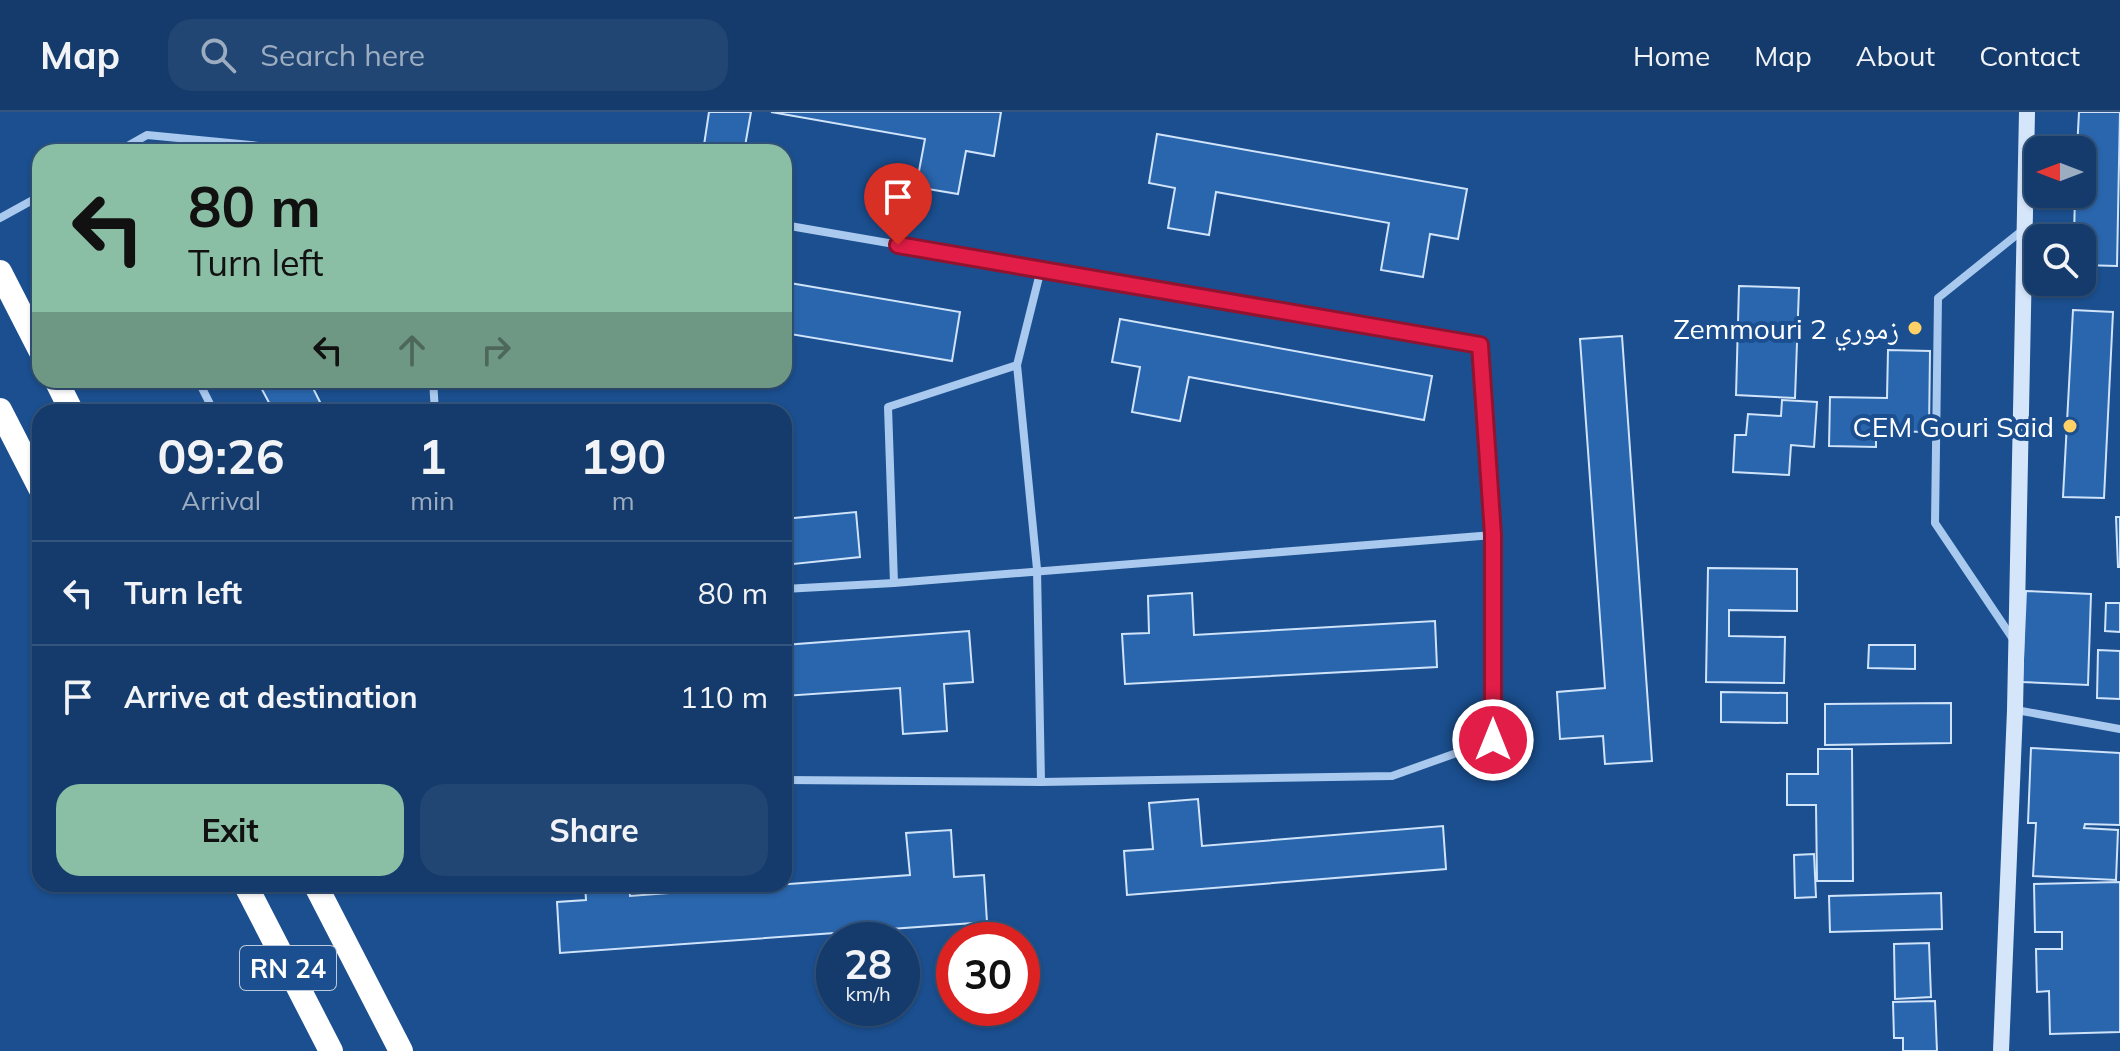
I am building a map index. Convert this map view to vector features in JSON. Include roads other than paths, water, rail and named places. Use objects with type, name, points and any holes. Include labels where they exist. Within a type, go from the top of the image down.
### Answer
[{"type":"highway","points":[[0,272],[32,334]]},
{"type":"highway","points":[[0,410],[32,472]]},
{"type":"highway","name":"RN 24","points":[[249,892],[331,1051]]},
{"type":"highway","name":"RN 24","points":[[319,892],[401,1051]]},
{"type":"street","points":[[2025,224],[2027,112]]},
{"type":"street","points":[[131,144],[147,135],[240,144]]},
{"type":"street","points":[[0,218],[32,200]]},
{"type":"street","points":[[792,226],[1480,345],[1493,535],[1493,740],[1392,776],[1041,782],[792,780]]},
{"type":"street","points":[[2017,645],[1935,523],[1938,298],[2024,230]]},
{"type":"street","points":[[1041,269],[1017,365],[1037,569],[1041,782]]},
{"type":"street","points":[[2001,1051],[2017,645],[2024,281]]},
{"type":"street","points":[[894,583],[888,407],[1017,365]]},
{"type":"street","points":[[792,589],[1493,535]]},
{"type":"street","points":[[2015,710],[2120,729]]},
{"type":"place","name":"Zemmouri 2 زموري","points":[[1915,328]]},
{"type":"place","name":"CEM Gouri Said","points":[[2070,426]]}]
